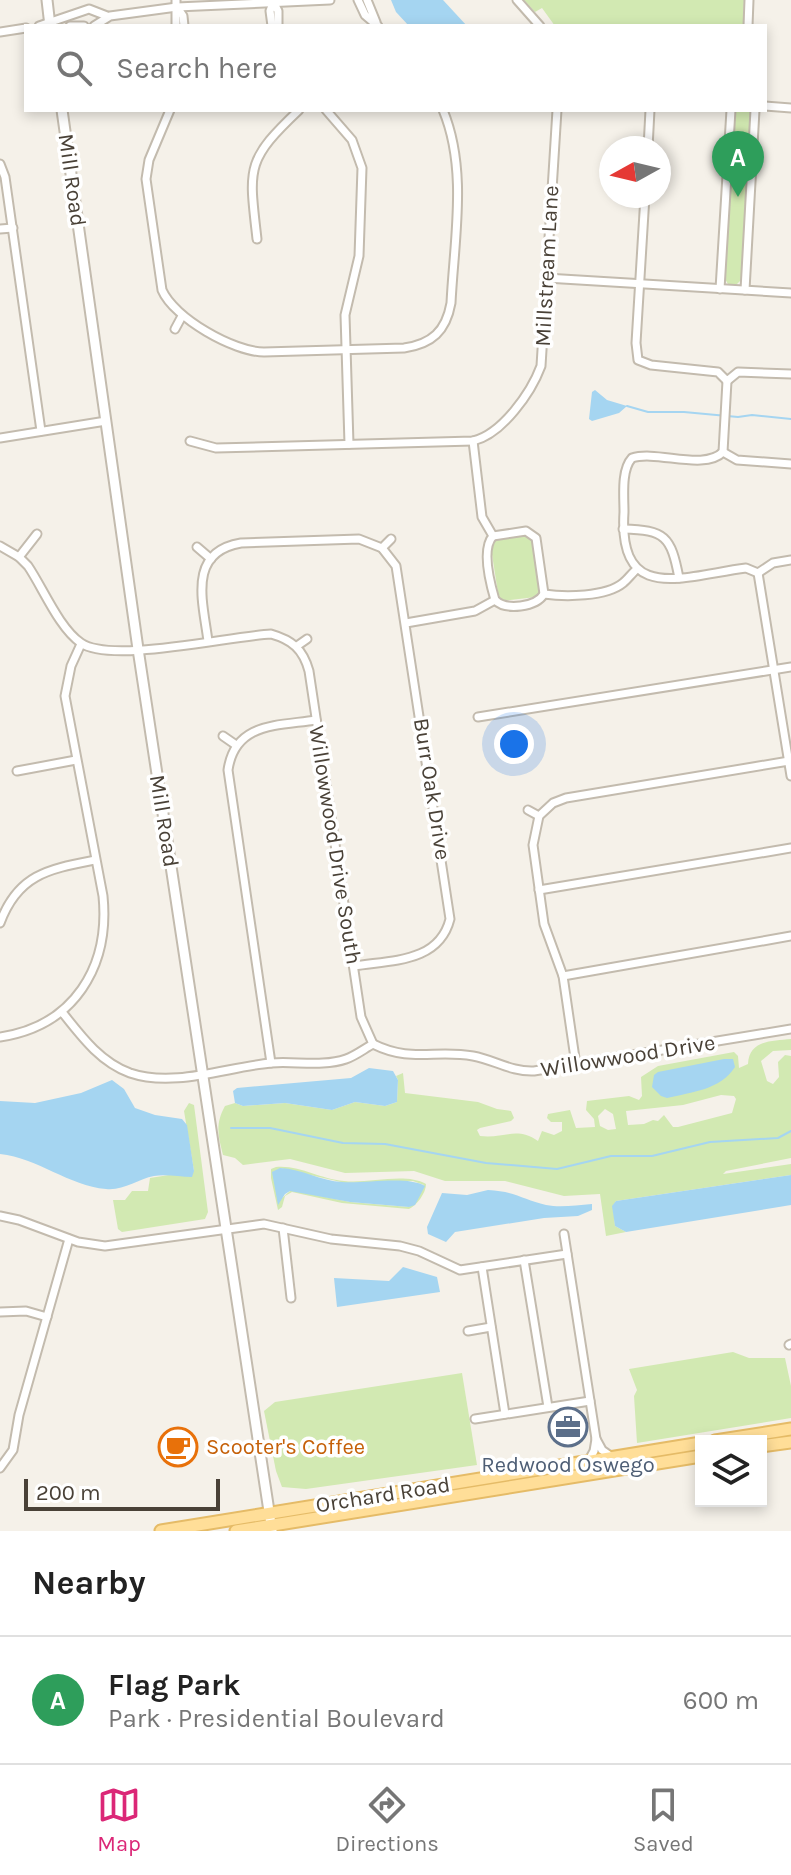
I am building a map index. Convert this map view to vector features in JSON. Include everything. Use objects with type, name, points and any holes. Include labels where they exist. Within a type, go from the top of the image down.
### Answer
[{"type":"main road","points":[[753,1435],[791,1429]]},
{"type":"main road","points":[[767,1445],[791,1442]]},
{"type":"main road","name":"Orchard Road","points":[[236,1531],[587,1462],[695,1444]]},
{"type":"main road","name":"Orchard Road","points":[[161,1531],[271,1523],[695,1457]]},
{"type":"street","points":[[47,0],[51,24]]},
{"type":"street","points":[[97,24],[110,16],[177,3],[330,0]]},
{"type":"street","points":[[358,0],[365,15],[376,24]]},
{"type":"street","points":[[367,0],[377,24]]},
{"type":"street","points":[[517,0],[538,24]]},
{"type":"street","points":[[748,24],[749,0]]},
{"type":"street","points":[[272,24],[270,11],[274,1]]},
{"type":"street","points":[[274,1],[278,24]]},
{"type":"street","points":[[176,24],[177,3]]},
{"type":"street","points":[[177,3],[184,24]]},
{"type":"street","points":[[52,24],[59,17],[77,15],[89,9],[110,16]]},
{"type":"street","points":[[0,32],[24,28]]},
{"type":"street","points":[[767,106],[791,108]]},
{"type":"street","name":"Mill Road","points":[[62,112],[138,649],[271,1523]]},
{"type":"street","points":[[169,112],[149,160],[146,179],[162,291],[166,301],[182,316],[253,352],[420,346],[439,333],[449,317],[457,188],[456,154],[444,112]]},
{"type":"street","points":[[257,239],[251,195],[254,163],[270,138],[297,112]]},
{"type":"street","points":[[328,112],[352,140],[362,168],[359,256],[345,315],[349,444]]},
{"type":"street","name":"Millstream Lane","points":[[473,441],[493,434],[503,424],[537,377],[541,366],[557,112]]},
{"type":"street","points":[[649,136],[650,112]]},
{"type":"street","points":[[720,289],[731,112]]},
{"type":"street","points":[[745,290],[755,112]]},
{"type":"street","points":[[0,164],[13,228],[41,431]]},
{"type":"street","points":[[644,208],[636,346],[638,360],[651,365],[718,372],[727,381]]},
{"type":"street","points":[[0,229],[13,228]]},
{"type":"street","points":[[546,278],[791,293]]},
{"type":"street","points":[[175,329],[182,316]]},
{"type":"street","points":[[723,452],[727,381],[738,372],[791,374]]},
{"type":"street","points":[[0,438],[106,421]]},
{"type":"street","points":[[190,441],[216,448],[473,441],[482,517],[493,536]]},
{"type":"street","points":[[723,452],[737,460],[791,464]]},
{"type":"street","points":[[723,452],[710,460],[632,458],[626,469],[625,550],[637,569],[660,579],[746,568],[758,573]]},
{"type":"street","points":[[623,529],[647,530],[665,537],[675,555],[679,578]]},
{"type":"street","points":[[526,531],[536,538],[544,594],[537,602],[507,606],[495,600],[488,542],[493,536],[526,531]]},
{"type":"street","points":[[19,557],[37,534]]},
{"type":"street","points":[[208,641],[201,584],[211,559],[227,546],[359,539],[382,548],[391,539]]},
{"type":"street","points":[[0,546],[19,557],[81,644],[106,651],[271,634],[297,646],[307,639]]},
{"type":"street","points":[[197,547],[211,559]]},
{"type":"street","name":"Burr Oak Drive","points":[[354,966],[425,953],[447,933],[450,919],[398,572],[393,560],[382,548]]},
{"type":"street","points":[[758,573],[773,563],[791,560]]},
{"type":"street","points":[[544,594],[572,596],[614,589],[637,569]]},
{"type":"street","points":[[758,573],[791,776]]},
{"type":"street","points":[[406,623],[475,611],[495,600]]},
{"type":"street","points":[[0,1037],[23,1032],[62,1012],[91,975],[103,941],[105,919],[65,696],[71,666],[81,644]]},
{"type":"street","name":"Willowwood Drive South","points":[[297,646],[309,671],[361,1017],[373,1044]]},
{"type":"street","points":[[478,717],[791,667]]},
{"type":"street","points":[[271,1063],[228,777],[236,745],[256,730],[316,720]]},
{"type":"street","points":[[223,736],[236,745]]},
{"type":"street","points":[[17,771],[76,760]]},
{"type":"street","points":[[576,1065],[563,976],[544,924],[533,845],[539,816],[553,803],[566,798],[789,761]]},
{"type":"street","points":[[528,810],[539,816]]},
{"type":"street","points":[[539,890],[791,848]]},
{"type":"street","points":[[0,923],[12,898],[31,878],[55,868],[95,860]]},
{"type":"street","points":[[563,976],[791,936]]},
{"type":"street","points":[[62,1012],[94,1050],[120,1068],[158,1078],[271,1063],[345,1060],[373,1044]]},
{"type":"street","name":"Willowwood Drive","points":[[373,1044],[408,1056],[475,1056],[525,1072],[791,1029]]},
{"type":"street","points":[[0,1216],[69,1239],[90,1244],[121,1245],[264,1224],[331,1239],[400,1246],[419,1251],[460,1270],[567,1254]]},
{"type":"street","points":[[283,1228],[291,1298]]},
{"type":"street","points":[[564,1234],[596,1439],[592,1457],[587,1462]]},
{"type":"street","points":[[0,1468],[13,1450],[19,1415],[69,1239]]},
{"type":"street","points":[[524,1260],[548,1407]]},
{"type":"street","points":[[482,1267],[505,1414]]},
{"type":"street","points":[[0,1312],[26,1311],[47,1317]]},
{"type":"street","points":[[468,1331],[491,1327]]},
{"type":"street","points":[[475,1419],[590,1401]]},
{"type":"street","points":[[596,1439],[606,1454],[615,1457]]},
{"type":"green space","points":[[524,0],[744,0],[743,24],[554,24],[542,8],[535,12]]},
{"type":"green space","points":[[734,112],[752,112],[741,280],[736,285],[728,284],[725,279]]},
{"type":"green space","points":[[523,535],[533,541],[540,593],[536,597],[502,601],[491,548],[499,539]]},
{"type":"green space","points":[[791,1039],[791,1050],[773,1051],[761,1061],[767,1081],[773,1084],[779,1077],[778,1062],[785,1055],[791,1056],[791,1158],[723,1174],[791,1164],[791,1175],[616,1201],[613,1206],[615,1226],[626,1232],[606,1236],[600,1194],[564,1196],[505,1181],[445,1181],[414,1171],[345,1173],[290,1159],[243,1165],[235,1158],[223,1155],[220,1142],[218,1130],[225,1106],[235,1103],[243,1106],[285,1103],[332,1110],[355,1102],[385,1106],[397,1102],[396,1076],[403,1073],[405,1093],[478,1102],[511,1111],[514,1118],[511,1121],[480,1128],[477,1130],[480,1136],[523,1134],[538,1141],[542,1131],[554,1135],[562,1131],[562,1122],[551,1122],[548,1114],[570,1110],[576,1128],[595,1127],[594,1119],[586,1110],[587,1101],[629,1096],[639,1100],[642,1096],[641,1077],[658,1066],[734,1052],[738,1056],[739,1068],[748,1064],[752,1050],[757,1046],[769,1041]],"holes":[[[721,1095],[736,1099],[732,1113],[678,1127],[673,1127],[664,1115],[658,1121],[628,1125],[626,1111],[683,1105]],[[605,1109],[613,1114],[616,1129],[608,1130],[600,1126],[598,1116]]]},
{"type":"green space","points":[[189,1103],[194,1105],[208,1212],[205,1219],[122,1232],[118,1229],[113,1200],[125,1200],[132,1191],[148,1191],[150,1178],[194,1171],[184,1111]]},
{"type":"green space","points":[[276,1167],[294,1168],[344,1181],[408,1179],[426,1184],[420,1198],[409,1209],[342,1203],[292,1192],[285,1196],[278,1210],[271,1169]],"holes":[[[280,1168],[345,1183],[413,1181],[424,1185],[409,1207],[350,1202],[296,1191],[290,1191],[282,1198]]]},
{"type":"green space","points":[[733,1352],[749,1358],[785,1358],[791,1386],[791,1418],[637,1443],[634,1396],[637,1390],[629,1369]]},
{"type":"green space","points":[[462,1373],[477,1465],[306,1489],[282,1487],[264,1411],[275,1402]]},
{"type":"water","points":[[391,0],[443,0],[465,24],[407,24],[396,12]]},
{"type":"water","points":[[595,390],[607,400],[627,406],[619,413],[592,421],[589,419],[592,392]]},
{"type":"water","points":[[733,1059],[735,1067],[722,1081],[705,1089],[667,1098],[652,1087],[654,1075],[658,1072]]},
{"type":"water","points":[[369,1068],[393,1071],[398,1080],[397,1102],[385,1106],[355,1102],[332,1110],[285,1103],[243,1106],[235,1103],[233,1091],[237,1088],[351,1078]]},
{"type":"water","points":[[112,1080],[124,1089],[135,1108],[182,1119],[187,1125],[194,1171],[192,1177],[154,1176],[106,1189],[79,1183],[27,1161],[0,1154],[0,1101],[35,1103],[81,1093]]},
{"type":"water","points":[[280,1168],[334,1181],[397,1180],[425,1186],[415,1205],[409,1207],[350,1202],[290,1191],[278,1205],[272,1172]]},
{"type":"water","points":[[791,1175],[791,1205],[626,1232],[615,1226],[612,1206],[616,1201]]},
{"type":"water","points":[[488,1190],[552,1206],[592,1204],[592,1210],[578,1216],[544,1218],[455,1232],[446,1242],[428,1234],[427,1227],[442,1193],[467,1195]]},
{"type":"water","points":[[403,1267],[437,1277],[440,1292],[337,1307],[334,1278],[389,1281]]},
{"type":"waterway","points":[[627,406],[648,412],[791,419]]},
{"type":"waterway","points":[[231,1128],[270,1128],[343,1143],[385,1144],[486,1163],[557,1169],[611,1156],[652,1156],[710,1142],[778,1138],[791,1131]]},
{"type":"place","name":"Flag Park","points":[[738,197]]},
{"type":"place","name":"Redwood Oswego","points":[[568,1427]]},
{"type":"place","name":"Scooter's Coffee","points":[[178,1447]]}]
